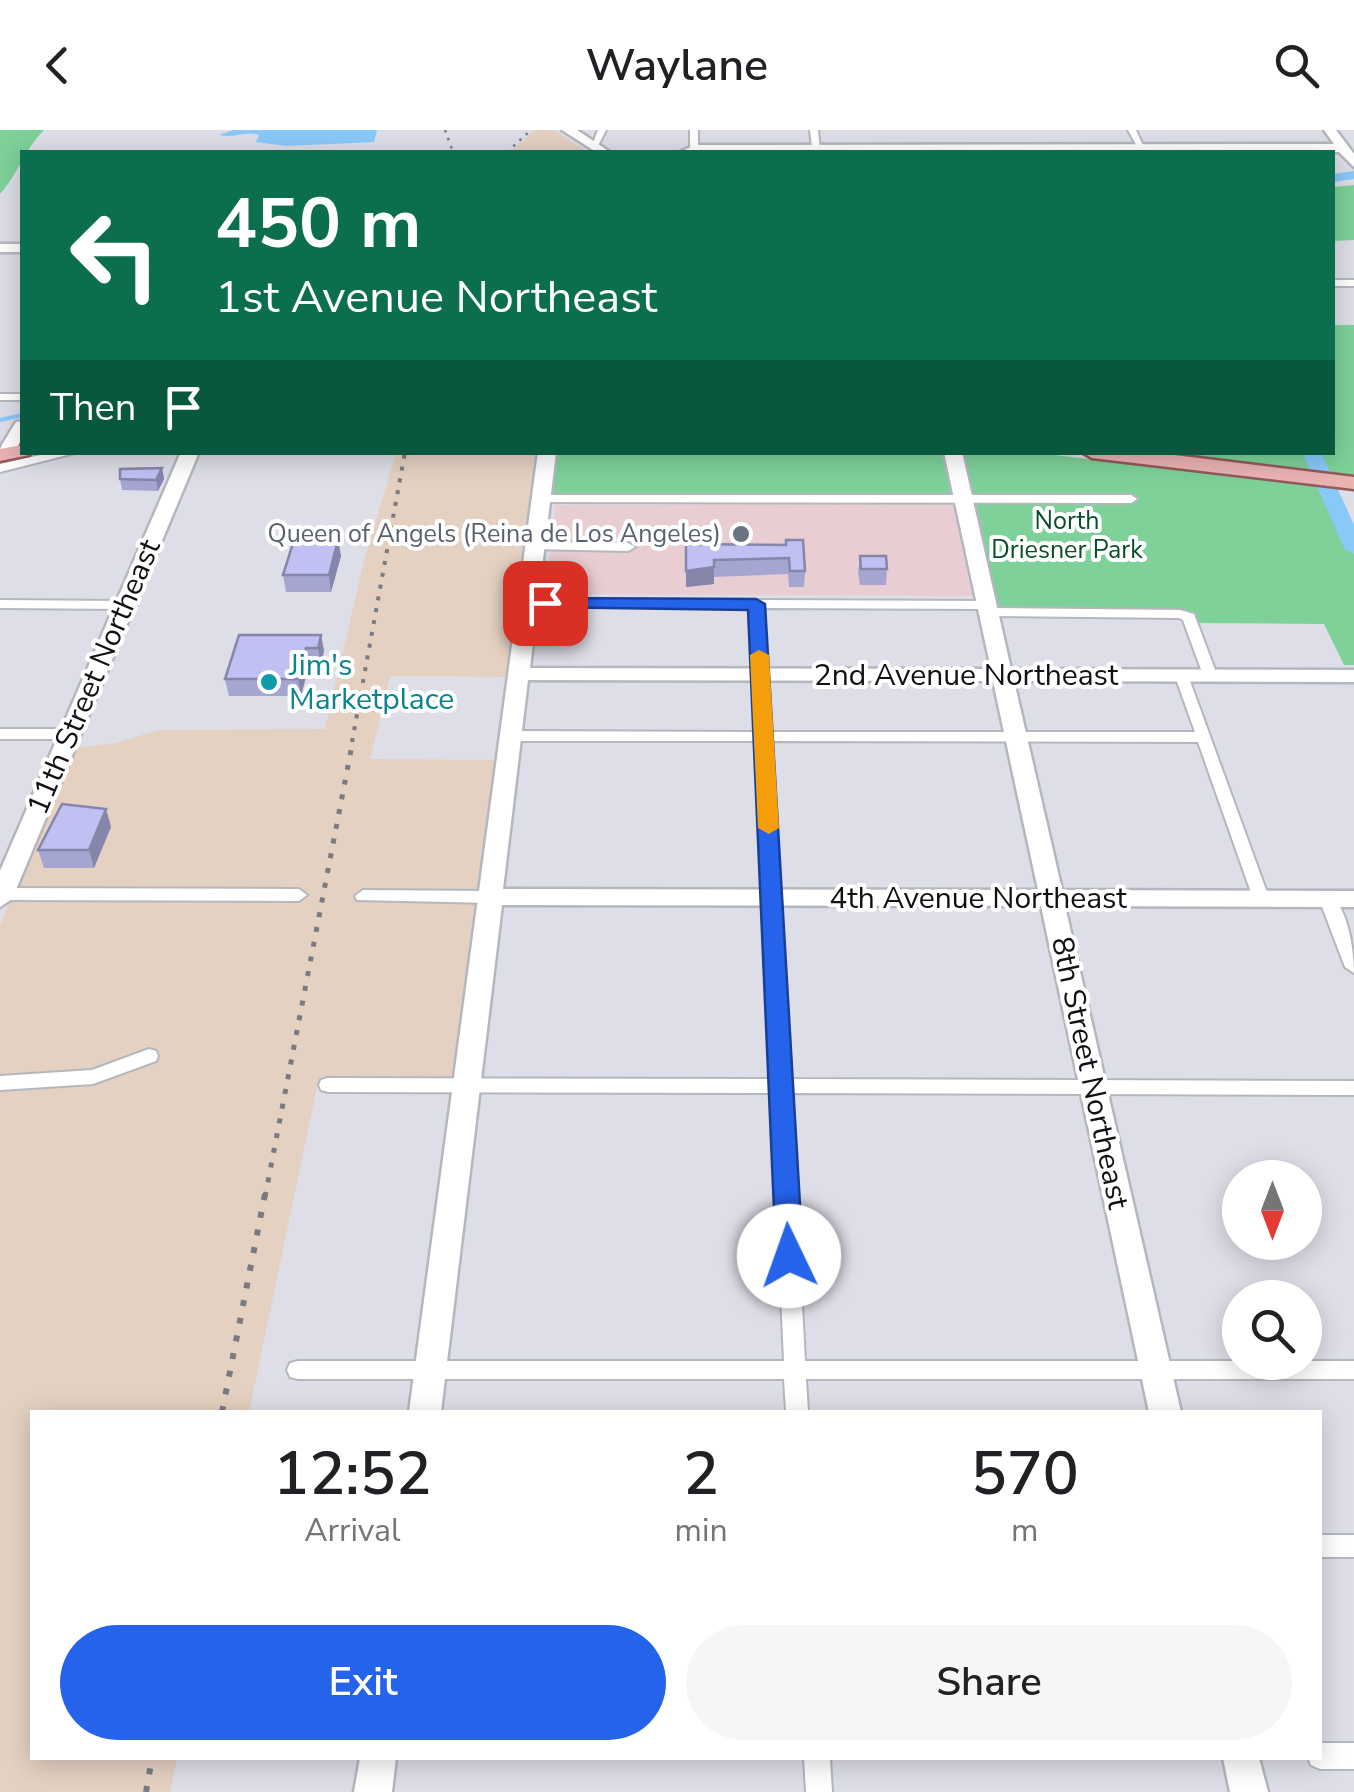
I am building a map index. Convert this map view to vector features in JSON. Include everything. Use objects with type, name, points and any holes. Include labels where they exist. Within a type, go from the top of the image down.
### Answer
[{"type":"main road","points":[[1117,455],[1354,483]]},
{"type":"street","points":[[568,130],[599,150],[602,130]]},
{"type":"street","points":[[694,130],[690,150],[1342,148]]},
{"type":"street","points":[[814,130],[817,148]]},
{"type":"street","points":[[1132,130],[1142,148]]},
{"type":"street","points":[[1330,130],[1354,163]]},
{"type":"street","points":[[6,458],[20,432]]},
{"type":"street","points":[[6,458],[40,455]]},
{"type":"street","name":"11th Street Northeast","points":[[1,896],[189,455]]},
{"type":"street","points":[[425,1410],[547,455]]},
{"type":"street","name":"8th Street Northeast","points":[[954,455],[1164,1410]]},
{"type":"street","points":[[541,499],[1131,500]]},
{"type":"street","points":[[536,546],[628,546]]},
{"type":"street","points":[[528,603],[1172,613],[1189,617],[1210,675]]},
{"type":"street","points":[[0,604],[124,605]]},
{"type":"street","points":[[756,604],[797,1410]]},
{"type":"street","name":"2nd Avenue Northeast","points":[[519,674],[1354,676]]},
{"type":"street","points":[[1182,676],[1261,898]]},
{"type":"street","points":[[0,734],[70,734]]},
{"type":"street","points":[[512,736],[1203,738]]},
{"type":"street","points":[[1,896],[299,895]]},
{"type":"street","name":"4th Avenue Northeast","points":[[363,896],[1354,899]]},
{"type":"street","points":[[1327,898],[1354,967]]},
{"type":"street","points":[[0,1084],[92,1078],[149,1056]]},
{"type":"street","points":[[328,1086],[1354,1088]]},
{"type":"street","points":[[298,1370],[1354,1370]]},
{"type":"street","points":[[1322,1546],[1354,1546]]},
{"type":"street","points":[[1322,1756],[1354,1756]]},
{"type":"street","points":[[373,1792],[378,1760]]},
{"type":"street","points":[[817,1760],[819,1792]]},
{"type":"street","points":[[1241,1760],[1249,1792]]},
{"type":"shaded area","points":[[535,130],[554,130],[585,150],[512,150]]},
{"type":"shaded area","points":[[395,455],[541,455],[512,677],[390,676],[370,759],[501,760],[461,1082],[318,1082],[249,1410],[30,1410],[30,1760],[177,1760],[170,1792],[0,1792],[0,925],[75,748],[116,743],[158,730],[325,729],[365,557]]},
{"type":"shaded area","points":[[555,505],[954,505],[973,596],[546,594]]},
{"type":"green space","points":[[0,130],[44,130],[29,150],[20,150],[20,165],[0,194]]},
{"type":"green space","points":[[1354,185],[1354,240],[1335,241],[1335,187]]},
{"type":"green space","points":[[1335,325],[1354,325],[1354,478],[1329,476],[1321,455],[1335,455]]},
{"type":"green space","name":"North Driesner Park","points":[[547,455],[1055,455],[1327,487],[1354,548],[1354,665],[1344,665],[1324,624],[1191,623],[1189,617],[990,612],[964,499],[541,499]]},
{"type":"green space","points":[[1133,455],[1305,455],[1316,475]]},
{"type":"water","points":[[233,130],[377,130],[374,142],[287,146],[256,142],[259,135],[254,134],[219,135]]},
{"type":"building","points":[[162,468],[156,480],[120,479],[120,469]]},
{"type":"building","points":[[294,540],[338,540],[329,575],[283,575]]},
{"type":"building","points":[[786,540],[803,540],[805,571],[790,571],[789,558],[714,560],[714,567],[686,571],[686,544],[786,545]]},
{"type":"building","points":[[860,556],[886,556],[887,569],[861,569]]},
{"type":"building","points":[[239,635],[321,635],[318,648],[306,648],[298,679],[225,679]]},
{"type":"building","points":[[62,804],[106,809],[89,850],[38,850]]},
{"type":"waterway","points":[[1335,178],[1354,175]]},
{"type":"waterway","points":[[0,420],[20,415]]},
{"type":"waterway","points":[[1312,455],[1354,548]]},
{"type":"railway","points":[[445,130],[452,150]]},
{"type":"railway","points":[[509,150],[531,130]]},
{"type":"railway","points":[[352,742],[404,455]]},
{"type":"railway","points":[[265,1197],[353,740]]},
{"type":"railway","points":[[222,1410],[265,1194]]},
{"type":"railway","points":[[146,1792],[152,1760]]},
{"type":"slow traffic","points":[[759,655],[769,828]]},
{"type":"place","name":"Queen of Angels (Reina de Los Angeles)","points":[[741,534]]},
{"type":"place","name":"Jim's Marketplace","points":[[269,682]]},
{"type":"route","points":[[545,603],[756,604],[789,1256]]}]
